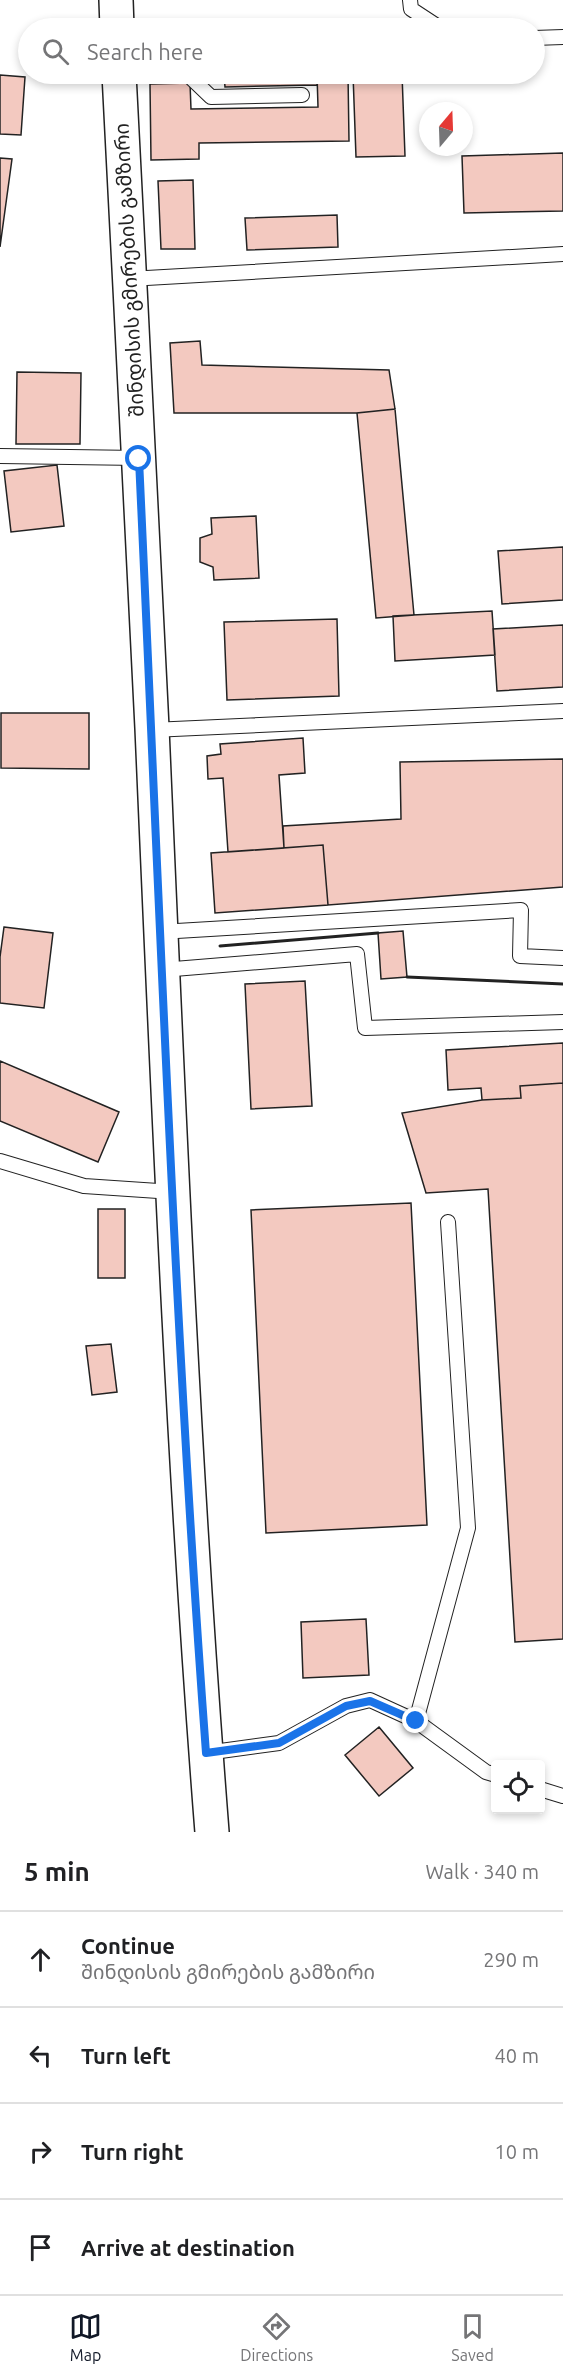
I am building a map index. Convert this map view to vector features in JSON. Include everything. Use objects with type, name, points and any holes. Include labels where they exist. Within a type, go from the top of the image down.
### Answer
[{"type":"main road","points":[[116,0],[117,18]]},
{"type":"main road","name":"შინდისის გმირების გამზირი","points":[[119,84],[173,1192],[196,1617],[212,1832]]},
{"type":"lane","points":[[410,0],[411,9],[425,18]]},
{"type":"lane","points":[[545,38],[563,37]]},
{"type":"lane","points":[[197,84],[211,97],[302,95]]},
{"type":"lane","points":[[129,279],[563,254]]},
{"type":"lane","points":[[0,456],[139,459]]},
{"type":"lane","points":[[152,730],[563,711]]},
{"type":"lane","points":[[160,932],[521,910],[520,956],[563,958]]},
{"type":"lane","points":[[162,970],[357,954],[365,1028],[563,1022]]},
{"type":"lane","points":[[0,1161],[84,1186],[173,1192]]},
{"type":"lane","points":[[416,1721],[468,1528],[448,1222]]},
{"type":"lane","points":[[206,1753],[279,1743],[346,1706],[370,1701],[416,1721],[491,1774]]},
{"type":"lane","points":[[545,1791],[563,1796]]},
{"type":"building","points":[[0,75],[18,76],[18,84],[25,84],[21,135],[0,134]]},
{"type":"building","points":[[150,84],[190,84],[191,109],[318,107],[317,84],[348,84],[349,141],[199,143],[199,159],[151,160]]},
{"type":"building","points":[[225,84],[317,84],[317,85],[225,87]]},
{"type":"building","points":[[353,84],[402,84],[405,156],[356,157]]},
{"type":"building","points":[[563,153],[563,211],[464,213],[462,156]]},
{"type":"building","points":[[0,158],[12,159],[0,247]]},
{"type":"building","points":[[193,180],[195,249],[161,249],[158,181]]},
{"type":"building","points":[[337,215],[338,247],[247,250],[245,218]]},
{"type":"building","points":[[200,341],[202,365],[389,370],[395,409],[357,413],[174,413],[170,343]]},
{"type":"building","points":[[17,372],[81,373],[80,444],[16,444]]},
{"type":"building","points":[[395,409],[414,615],[376,618],[357,413]]},
{"type":"building","points":[[57,465],[64,526],[11,532],[4,471]]},
{"type":"building","points":[[256,516],[259,578],[214,580],[213,567],[200,562],[200,538],[212,534],[211,518]]},
{"type":"building","points":[[563,547],[563,600],[502,604],[498,551]]},
{"type":"building","points":[[492,611],[495,655],[395,661],[393,616]]},
{"type":"building","points":[[337,619],[339,696],[227,700],[224,622]]},
{"type":"building","points":[[563,625],[563,687],[497,691],[493,629]]},
{"type":"building","points":[[1,713],[89,713],[89,769],[1,768]]},
{"type":"building","points":[[303,738],[305,773],[279,775],[284,848],[228,852],[223,778],[208,779],[207,756],[221,754],[220,744]]},
{"type":"building","points":[[563,759],[563,887],[328,905],[323,845],[284,848],[283,826],[401,819],[400,762]]},
{"type":"building","points":[[323,845],[328,905],[215,913],[211,853]]},
{"type":"building","points":[[4,927],[53,933],[44,1008],[0,1003],[0,957]]},
{"type":"building","points":[[403,931],[407,977],[381,979],[378,933]]},
{"type":"building","points":[[305,981],[312,1106],[251,1109],[245,984]]},
{"type":"building","points":[[563,1043],[563,1083],[520,1086],[521,1098],[482,1100],[481,1088],[448,1090],[446,1050]]},
{"type":"building","points":[[0,1061],[119,1112],[98,1162],[0,1121]]},
{"type":"building","points":[[563,1083],[563,1639],[515,1642],[488,1189],[426,1193],[402,1113],[482,1100],[521,1098],[520,1086]]},
{"type":"building","points":[[411,1203],[427,1525],[266,1533],[251,1210]]},
{"type":"building","points":[[98,1209],[125,1209],[125,1278],[98,1278]]},
{"type":"building","points":[[111,1344],[117,1392],[92,1395],[86,1346]]},
{"type":"building","points":[[366,1619],[369,1675],[303,1678],[301,1622]]},
{"type":"building","points":[[379,1727],[413,1768],[379,1796],[345,1755]]},
{"type":"wall","points":[[220,946],[378,933]]},
{"type":"wall","points":[[407,977],[563,984]]},
{"type":"route","points":[[139,459],[173,1192],[196,1629],[206,1753],[279,1743],[346,1706],[370,1701],[416,1721]]}]
